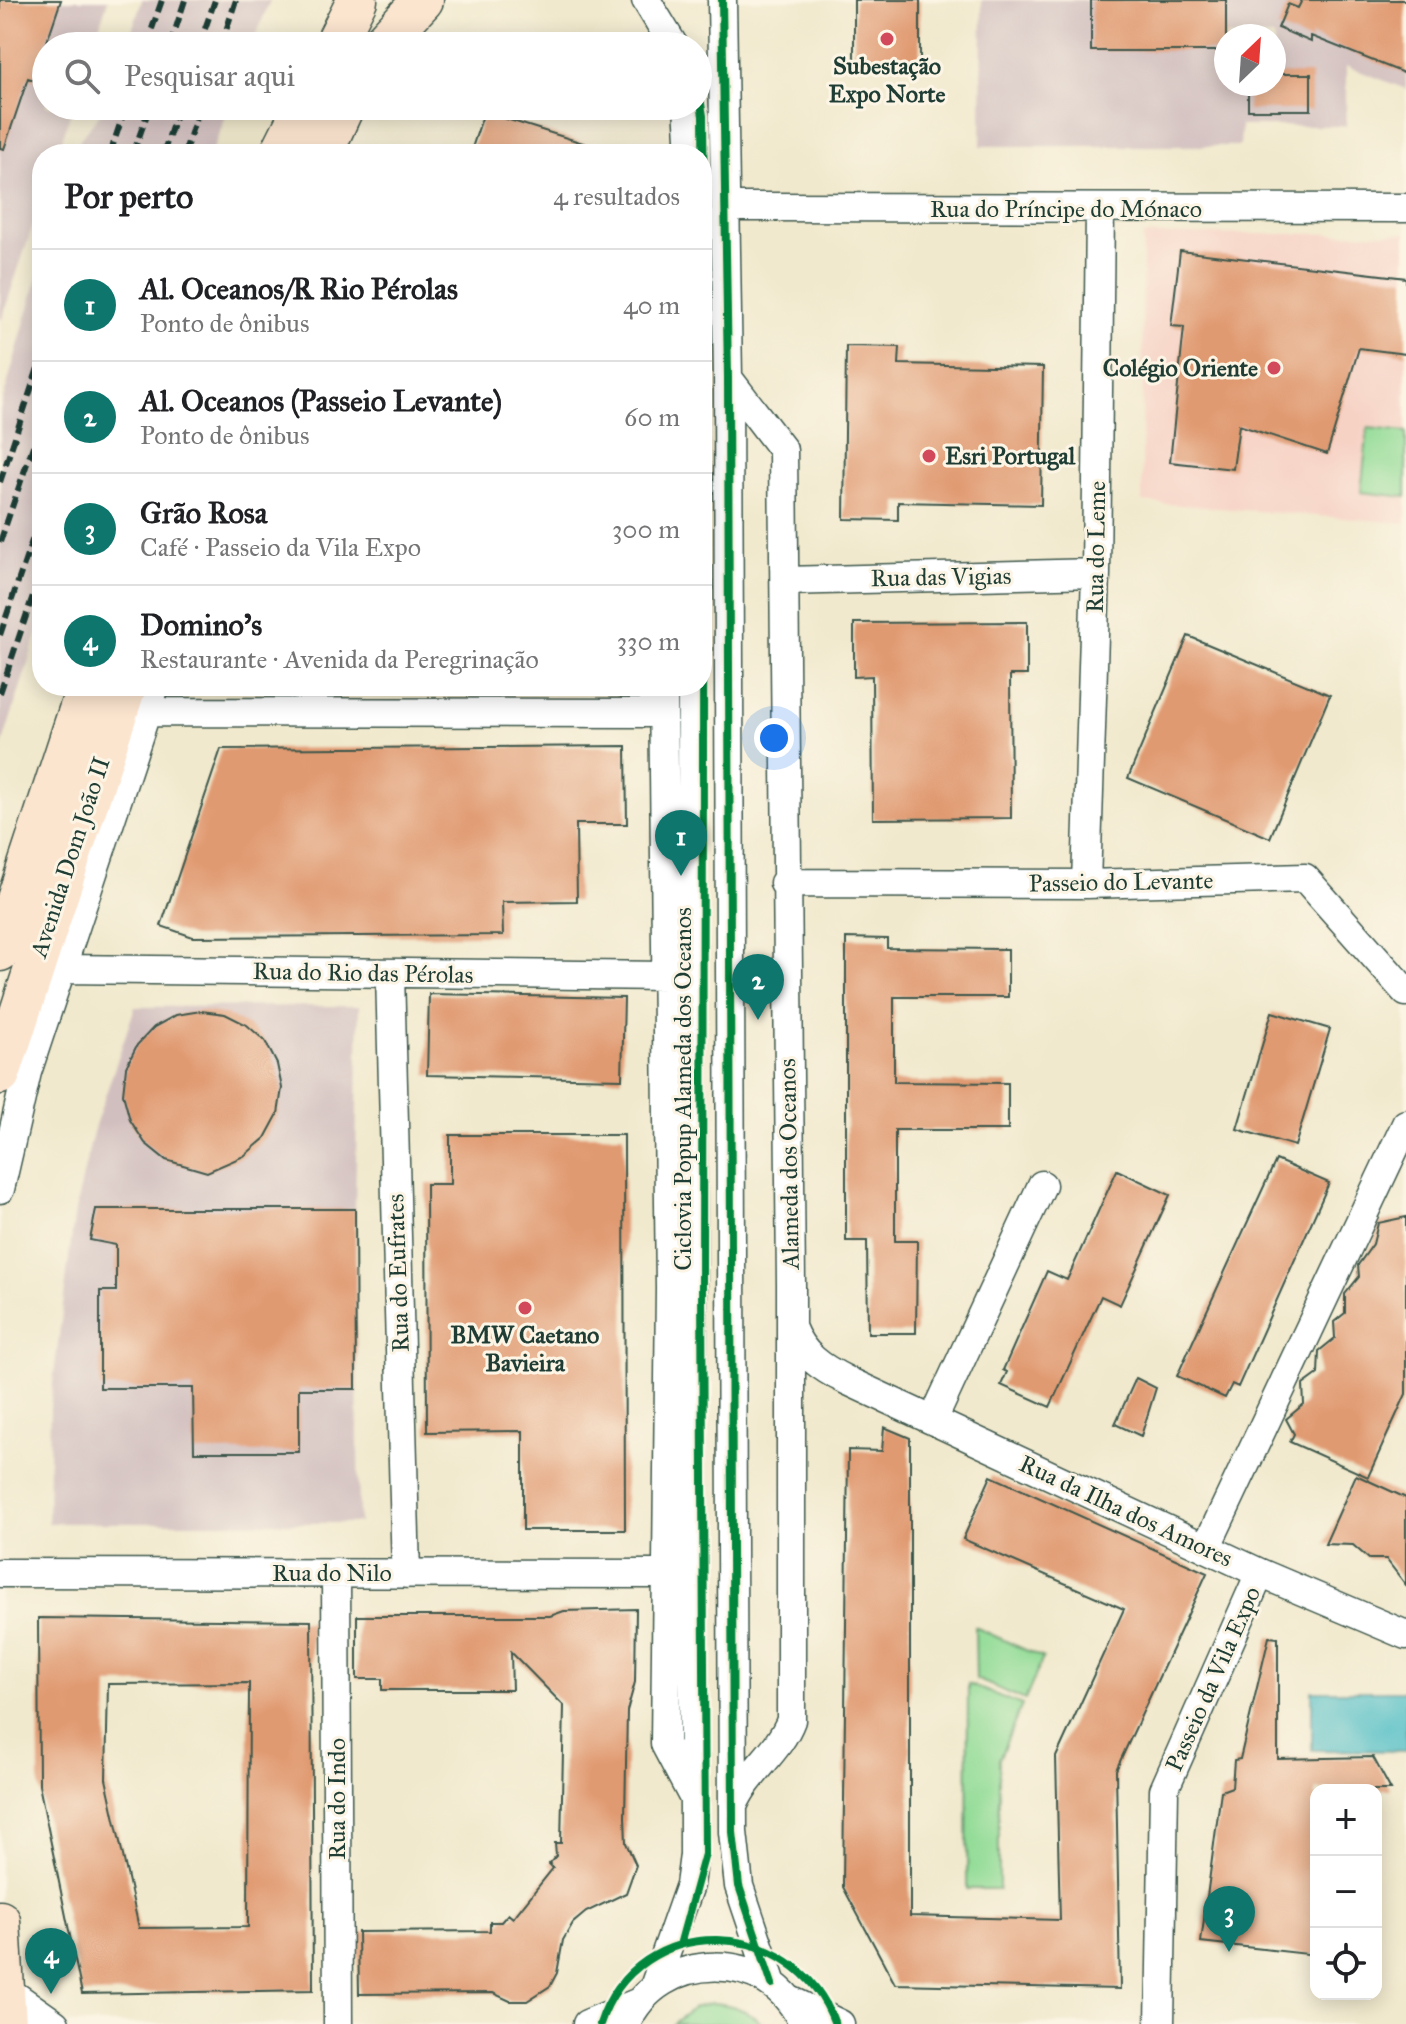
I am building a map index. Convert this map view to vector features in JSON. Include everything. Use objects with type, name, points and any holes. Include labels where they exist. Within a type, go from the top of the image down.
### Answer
[{"type":"main road","points":[[341,32],[357,0]]},
{"type":"main road","points":[[393,32],[423,0]]},
{"type":"main road","points":[[285,144],[297,120]]},
{"type":"main road","points":[[327,144],[338,120]]},
{"type":"main road","name":"Avenida Dom João II","points":[[0,951],[84,696]]},
{"type":"main road","name":"Avenida Dom João II","points":[[0,1074],[142,696]]},
{"type":"main road","points":[[0,1921],[5,2006]]},
{"type":"street","points":[[646,0],[665,32]]},
{"type":"street","points":[[722,0],[727,207],[734,1804],[739,1886],[780,1991],[803,2024]]},
{"type":"street","points":[[689,120],[690,144]]},
{"type":"street","name":"Rua do Príncipe do Mónaco","points":[[727,207],[1100,210],[1406,208]]},
{"type":"street","name":"Rua do Leme","points":[[1086,884],[1096,573],[1100,210]]},
{"type":"street","name":"Alameda dos Oceanos","points":[[728,378],[783,450],[784,883],[791,1326],[791,1720],[778,1745],[743,1783],[734,1804]]},
{"type":"street","name":"Rua das Vigias","points":[[785,581],[1096,573]]},
{"type":"street","points":[[0,1189],[27,1072],[61,969],[142,696]]},
{"type":"street","points":[[246,696],[663,700],[670,1288],[664,1574],[665,1744],[693,1798]]},
{"type":"street","points":[[640,2004],[690,1885],[694,1855],[692,696]]},
{"type":"street","name":"Passeio do Levante","points":[[784,883],[1086,884],[1305,878],[1406,992]]},
{"type":"street","name":"Rua do Rio das Pérolas","points":[[61,969],[666,976]]},
{"type":"street","name":"Rua do Eufrates","points":[[390,973],[406,1574]]},
{"type":"street","points":[[1206,1548],[1406,1124]]},
{"type":"street","points":[[933,1420],[1042,1185]]},
{"type":"street","name":"Rua da Ilha dos Amores","points":[[791,1326],[798,1344],[809,1358],[848,1381],[1260,1573],[1406,1635]]},
{"type":"street","points":[[791,1417],[807,1387],[829,1380],[848,1381]]},
{"type":"street","name":"Rua do Nilo","points":[[0,1573],[664,1574]]},
{"type":"street","name":"Rua do Indo","points":[[336,1573],[338,2024]]},
{"type":"street","name":"Passeio da Vila Expo","points":[[1160,2024],[1164,1790],[1260,1573]]},
{"type":"street","points":[[587,2024],[640,2004],[681,1971],[713,1965],[754,1973],[840,2024]]},
{"type":"street","points":[[5,2006],[55,2024]]},
{"type":"shaded area","points":[[0,0],[108,0],[98,32],[32,32],[32,120],[68,120],[60,144],[32,144],[32,228],[0,324]]},
{"type":"shaded area","points":[[142,0],[270,0],[257,32],[132,32]]},
{"type":"shaded area","points":[[982,0],[1406,0],[1406,89],[1346,66],[1346,126],[1241,126],[1240,146],[981,146]]},
{"type":"shaded area","points":[[95,120],[224,120],[215,144],[79,144]]},
{"type":"shaded area","name":"Colégio Oriente","points":[[1406,233],[1406,523],[1142,502],[1143,235]]},
{"type":"shaded area","points":[[32,297],[32,651],[0,752],[0,410]]},
{"type":"shaded area","points":[[359,1006],[355,1210],[359,1523],[48,1523],[50,1407],[75,1211],[93,1132],[135,1007]]},
{"type":"green space","points":[[1368,428],[1406,432],[1406,497],[1361,492]]},
{"type":"green space","points":[[975,1627],[1043,1658],[1025,1700],[976,1679]]},
{"type":"green space","points":[[968,1684],[1022,1705],[999,1759],[999,1889],[967,1889]]},
{"type":"green space","points":[[711,2003],[738,2008],[762,2024],[673,2024],[693,2008]]},
{"type":"water","points":[[1312,1691],[1406,1691],[1406,1751],[1312,1750]]},
{"type":"building","points":[[0,0],[61,0],[50,32],[32,32],[32,79],[28,78],[4,149],[0,148]]},
{"type":"building","name":"Subestação Expo Norte","points":[[854,0],[920,0],[920,66],[854,65]]},
{"type":"building","points":[[1091,0],[1226,0],[1226,24],[1214,24],[1214,51],[1091,51]]},
{"type":"building","points":[[1302,0],[1406,0],[1406,74],[1311,36],[1311,42],[1286,31],[1286,24],[1280,24],[1288,4],[1298,8]]},
{"type":"building","points":[[1286,74],[1311,74],[1311,110],[1248,110],[1248,96],[1286,96]]},
{"type":"building","points":[[481,120],[510,120],[586,144],[473,144]]},
{"type":"building","points":[[1180,251],[1406,278],[1406,354],[1359,348],[1327,454],[1239,425],[1233,469],[1170,462],[1184,327],[1171,326]]},
{"type":"building","points":[[846,346],[900,347],[899,364],[1043,367],[1041,505],[898,502],[898,520],[844,519]]},
{"type":"building","points":[[1027,622],[1027,675],[1010,675],[1011,818],[873,819],[872,676],[854,677],[854,623]]},
{"type":"building","points":[[1188,636],[1330,695],[1270,838],[1128,778]]},
{"type":"building","points":[[626,746],[627,824],[576,824],[577,901],[502,902],[503,935],[193,937],[161,926],[221,749]]},
{"type":"building","points":[[846,938],[887,939],[887,948],[1008,949],[1008,997],[894,997],[894,1082],[1008,1083],[1008,1130],[895,1130],[895,1241],[917,1241],[916,1333],[868,1333],[867,1241],[846,1241]]},
{"type":"building","points":[[429,994],[624,998],[622,1079],[427,1075]]},
{"type":"building","points":[[201,1011],[225,1014],[247,1025],[265,1041],[277,1064],[282,1088],[278,1114],[265,1138],[244,1156],[207,1172],[166,1160],[145,1143],[130,1120],[123,1094],[126,1067],[137,1045],[154,1027],[176,1015]]},
{"type":"building","points":[[1272,1012],[1330,1029],[1295,1146],[1237,1129]]},
{"type":"building","name":"BMW Caetano Bavieira","points":[[450,1135],[624,1135],[625,1530],[523,1530],[523,1431],[427,1432],[426,1184],[450,1184]]},
{"type":"building","points":[[1276,1160],[1329,1183],[1238,1387],[1232,1384],[1225,1398],[1177,1376]]},
{"type":"building","points":[[1117,1170],[1170,1195],[1120,1305],[1101,1296],[1050,1407],[1001,1385],[1007,1372],[1003,1370],[1047,1271],[1067,1280]]},
{"type":"building","points":[[96,1209],[355,1209],[356,1389],[299,1389],[299,1452],[194,1452],[193,1388],[100,1388],[100,1291],[116,1291],[116,1245],[90,1240]]},
{"type":"building","points":[[1406,1217],[1406,1394],[1368,1477],[1290,1442],[1294,1434],[1286,1419],[1304,1404],[1303,1385],[1318,1374],[1319,1351],[1335,1338],[1334,1322],[1345,1313],[1345,1294],[1359,1277],[1358,1265],[1373,1244],[1378,1223]]},
{"type":"building","points":[[1136,1378],[1156,1388],[1141,1436],[1115,1424]]},
{"type":"building","points":[[884,1427],[910,1438],[910,1916],[1060,1920],[1056,1757],[1124,1609],[963,1539],[991,1476],[1207,1573],[1116,1770],[1120,1989],[895,1984],[843,1887],[848,1450],[882,1451]]},
{"type":"building","points":[[1356,1475],[1406,1498],[1406,1585],[1386,1559],[1369,1559],[1353,1545],[1325,1544]]},
{"type":"building","points":[[636,1609],[635,1682],[627,1711],[625,1817],[626,1843],[636,1865],[626,1893],[586,1912],[573,1923],[563,1940],[557,1973],[550,1986],[527,2001],[510,2001],[493,1993],[359,1994],[358,1932],[490,1931],[490,1922],[501,1922],[508,1914],[513,1918],[553,1868],[549,1864],[556,1856],[555,1843],[561,1843],[564,1706],[511,1652],[512,1690],[382,1690],[382,1679],[357,1679],[357,1616],[550,1616],[564,1611]]},
{"type":"building","points":[[38,1618],[311,1621],[313,1990],[82,1994],[39,1785]],"holes":[[[249,1683],[248,1927],[139,1928],[106,1779],[108,1684]]]},
{"type":"building","points":[[1269,1637],[1278,1638],[1278,1759],[1373,1757],[1391,1790],[1382,1790],[1382,1784],[1310,1784],[1310,1954],[1201,1942],[1221,1791],[1232,1787],[1234,1760],[1240,1759]]},
{"type":"railway","points":[[151,32],[162,0]]},
{"type":"railway","points":[[175,32],[185,0]]},
{"type":"railway","points":[[204,32],[215,0]]},
{"type":"railway","points":[[226,32],[236,0]]},
{"type":"railway","points":[[113,144],[121,120]]},
{"type":"railway","points":[[137,144],[145,120]]},
{"type":"railway","points":[[166,144],[174,120]]},
{"type":"railway","points":[[187,144],[195,120]]},
{"type":"railway","points":[[0,482],[32,386]]},
{"type":"railway","points":[[0,542],[32,449]]},
{"type":"railway","points":[[0,635],[32,541]]},
{"type":"railway","points":[[0,693],[32,599]]},
{"type":"cycle path","points":[[722,0],[728,378],[733,1832],[739,1886],[772,1984]]},
{"type":"cycle path","name":"Ciclovia Popup Alameda dos Oceanos","points":[[703,120],[703,144]]},
{"type":"cycle path","name":"Ciclovia Popup Alameda dos Oceanos","points":[[680,1945],[705,1854],[703,696]]},
{"type":"cycle path","points":[[600,2024],[619,1987],[647,1960],[680,1945],[717,1940],[753,1946],[787,1962],[815,1988],[835,2024]]},
{"type":"place","name":"Subestação Expo Norte","points":[[887,39]]},
{"type":"place","name":"Colégio Oriente","points":[[1274,368]]},
{"type":"place","name":"Esri Portugal","points":[[929,456]]},
{"type":"place","name":"Al. Oceanos/R Rio Pérolas","points":[[681,876]]},
{"type":"place","name":"Al. Oceanos (Passeio Levante)","points":[[758,1020]]},
{"type":"place","name":"BMW Caetano Bavieira","points":[[525,1308]]},
{"type":"place","name":"Grão Rosa","points":[[1229,1952]]},
{"type":"place","name":"Domino's","points":[[51,1994]]}]
